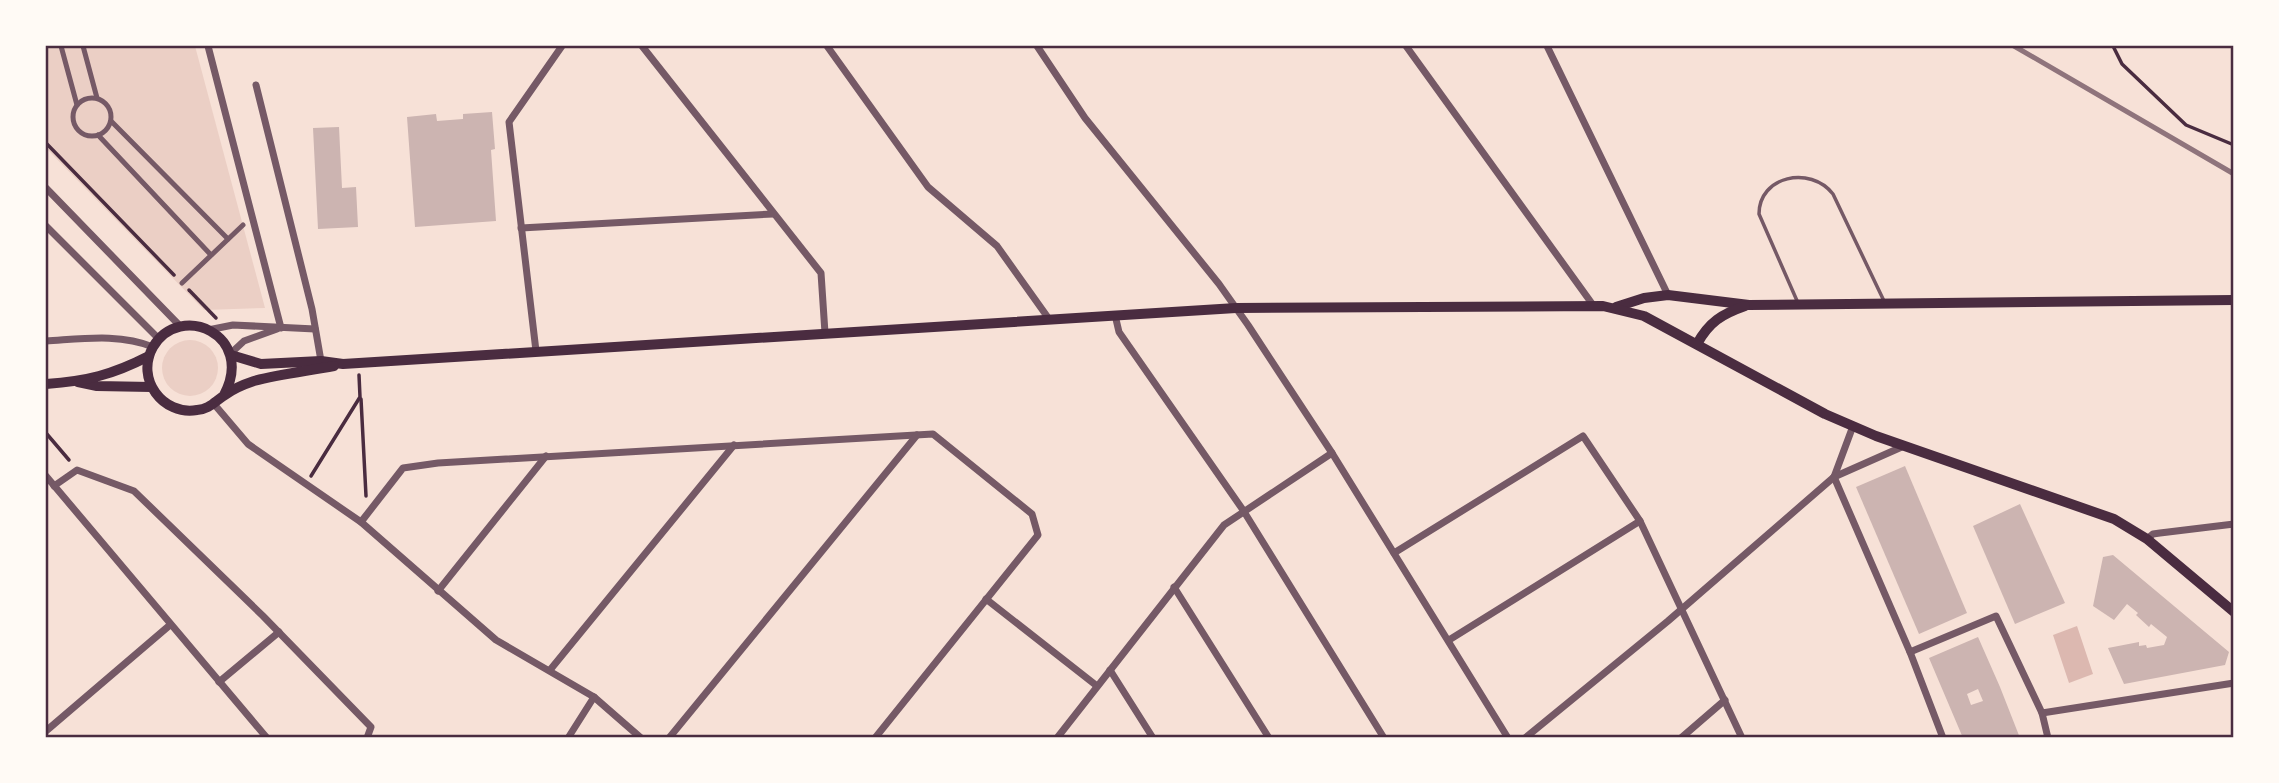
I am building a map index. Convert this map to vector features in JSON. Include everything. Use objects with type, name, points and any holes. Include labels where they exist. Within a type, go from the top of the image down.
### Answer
[{"type":"main road","points":[[1616,307],[1644,298],[1668,295],[1749,305],[2234,300]]},
{"type":"main road","points":[[1697,344],[1704,332],[1719,317],[1749,305]]},
{"type":"main road","points":[[154,347],[147,366],[151,387],[160,399],[172,408],[186,411],[201,410],[224,395],[253,382],[343,364],[1236,308],[1616,307],[1644,316],[1800,401],[1853,426],[2114,519],[2147,539],[2234,612]]},
{"type":"main road","points":[[46,384],[75,382],[120,371],[154,347],[169,331],[195,326],[220,337],[231,354],[233,369],[224,395]]},
{"type":"main road","points":[[231,354],[261,364],[321,361],[343,364]]},
{"type":"main road","points":[[75,382],[97,386],[151,387]]},
{"type":"street","points":[[61,46],[77,105]]},
{"type":"street","points":[[83,46],[97,98],[109,108],[111,121],[98,135],[86,135],[76,128],[72,116],[77,105],[87,98],[97,98]]},
{"type":"street","points":[[208,46],[281,328]]},
{"type":"street","points":[[536,351],[509,122],[562,46]]},
{"type":"street","points":[[642,46],[821,273],[825,332]]},
{"type":"street","points":[[827,46],[928,187],[997,246],[1049,319]]},
{"type":"street","points":[[1406,46],[1593,305]]},
{"type":"street","points":[[1547,46],[1668,295]]},
{"type":"street","points":[[1040,47],[1085,118],[1236,308],[1332,453],[1508,737]]},
{"type":"street","points":[[256,85],[321,361]]},
{"type":"street","points":[[111,121],[228,239]]},
{"type":"street","points":[[98,135],[211,255]]},
{"type":"street","points":[[46,188],[181,327]]},
{"type":"street","points":[[521,228],[773,214]]},
{"type":"street","points":[[182,283],[243,225]]},
{"type":"street","points":[[46,226],[154,347]]},
{"type":"street","points":[[1115,314],[1119,332],[1243,510],[1384,737]]},
{"type":"street","points":[[208,330],[225,327],[315,329]]},
{"type":"street","points":[[231,354],[244,341],[281,328]]},
{"type":"street","points":[[46,341],[101,337],[154,347]]},
{"type":"street","points":[[214,404],[248,444],[361,522],[496,640],[594,696],[641,737]]},
{"type":"street","points":[[1853,426],[1833,477],[1910,652],[1943,737]]},
{"type":"street","points":[[361,522],[403,468],[545,456],[933,434],[1032,514],[1038,535],[875,737]]},
{"type":"street","points":[[669,737],[917,435]]},
{"type":"street","points":[[1394,553],[1583,436],[1640,522],[1742,737]]},
{"type":"street","points":[[550,670],[734,446]]},
{"type":"street","points":[[1525,737],[1682,609],[1833,477],[1904,446]]},
{"type":"street","points":[[1057,737],[1224,525],[1332,453]]},
{"type":"street","points":[[438,591],[545,456]]},
{"type":"street","points":[[54,486],[77,470],[134,491],[279,632],[371,727],[367,737]]},
{"type":"street","points":[[46,476],[267,737]]},
{"type":"street","points":[[1450,640],[1640,522]]},
{"type":"street","points":[[2147,539],[2153,534],[2234,524]]},
{"type":"street","points":[[1174,587],[1269,737]]},
{"type":"street","points":[[986,599],[1097,686]]},
{"type":"street","points":[[1910,652],[1996,616],[2042,713],[2048,737]]},
{"type":"street","points":[[47,734],[170,625]]},
{"type":"street","points":[[219,682],[279,632]]},
{"type":"street","points":[[1110,670],[1153,737]]},
{"type":"street","points":[[2042,713],[2234,683]]},
{"type":"street","points":[[568,737],[594,696]]},
{"type":"street","points":[[1681,737],[1725,700]]},
{"type":"lane","points":[[1798,303],[1759,214],[1759,205],[1774,185],[1802,176],[1824,183],[1833,194],[1885,303]]},
{"type":"path","points":[[2113,46],[2122,64],[2186,124],[2234,145]]},
{"type":"path","points":[[46,143],[225,327]]},
{"type":"path","points":[[358,363],[366,498],[373,505]]},
{"type":"path","points":[[306,483],[360,397]]},
{"type":"path","points":[[46,433],[77,470]]},
{"type":"shaded area","points":[[46,46],[195,46],[265,308],[204,310],[46,148]]},
{"type":"shaded area","points":[[185,340],[195,340],[210,348],[216,357],[216,379],[210,388],[195,396],[185,396],[167,384],[162,373],[162,363],[174,345]]},
{"type":"shaded area","points":[[2077,626],[2093,674],[2069,683],[2053,635]]},
{"type":"building","points":[[492,112],[495,149],[491,150],[496,221],[415,227],[407,117],[436,114],[437,121],[463,119],[463,114]]},
{"type":"building","points":[[339,127],[342,188],[356,187],[358,227],[318,229],[313,128]]},
{"type":"building","points":[[1905,466],[1967,613],[1919,634],[1856,487]]},
{"type":"building","points":[[2020,504],[2065,603],[2015,624],[1973,526]]},
{"type":"building","points":[[2113,555],[2229,652],[2225,665],[2124,684],[2108,648],[2139,642],[2139,646],[2146,645],[2147,648],[2164,645],[2167,637],[2151,624],[2149,627],[2127,604],[2114,620],[2093,606],[2103,557]]},
{"type":"building","points":[[1978,637],[2020,738],[1963,738],[1929,658]],"holes":[[[1978,689],[1983,701],[1971,705],[1967,694]]]},
{"type":"railway","points":[[2014,46],[2234,174]]}]
